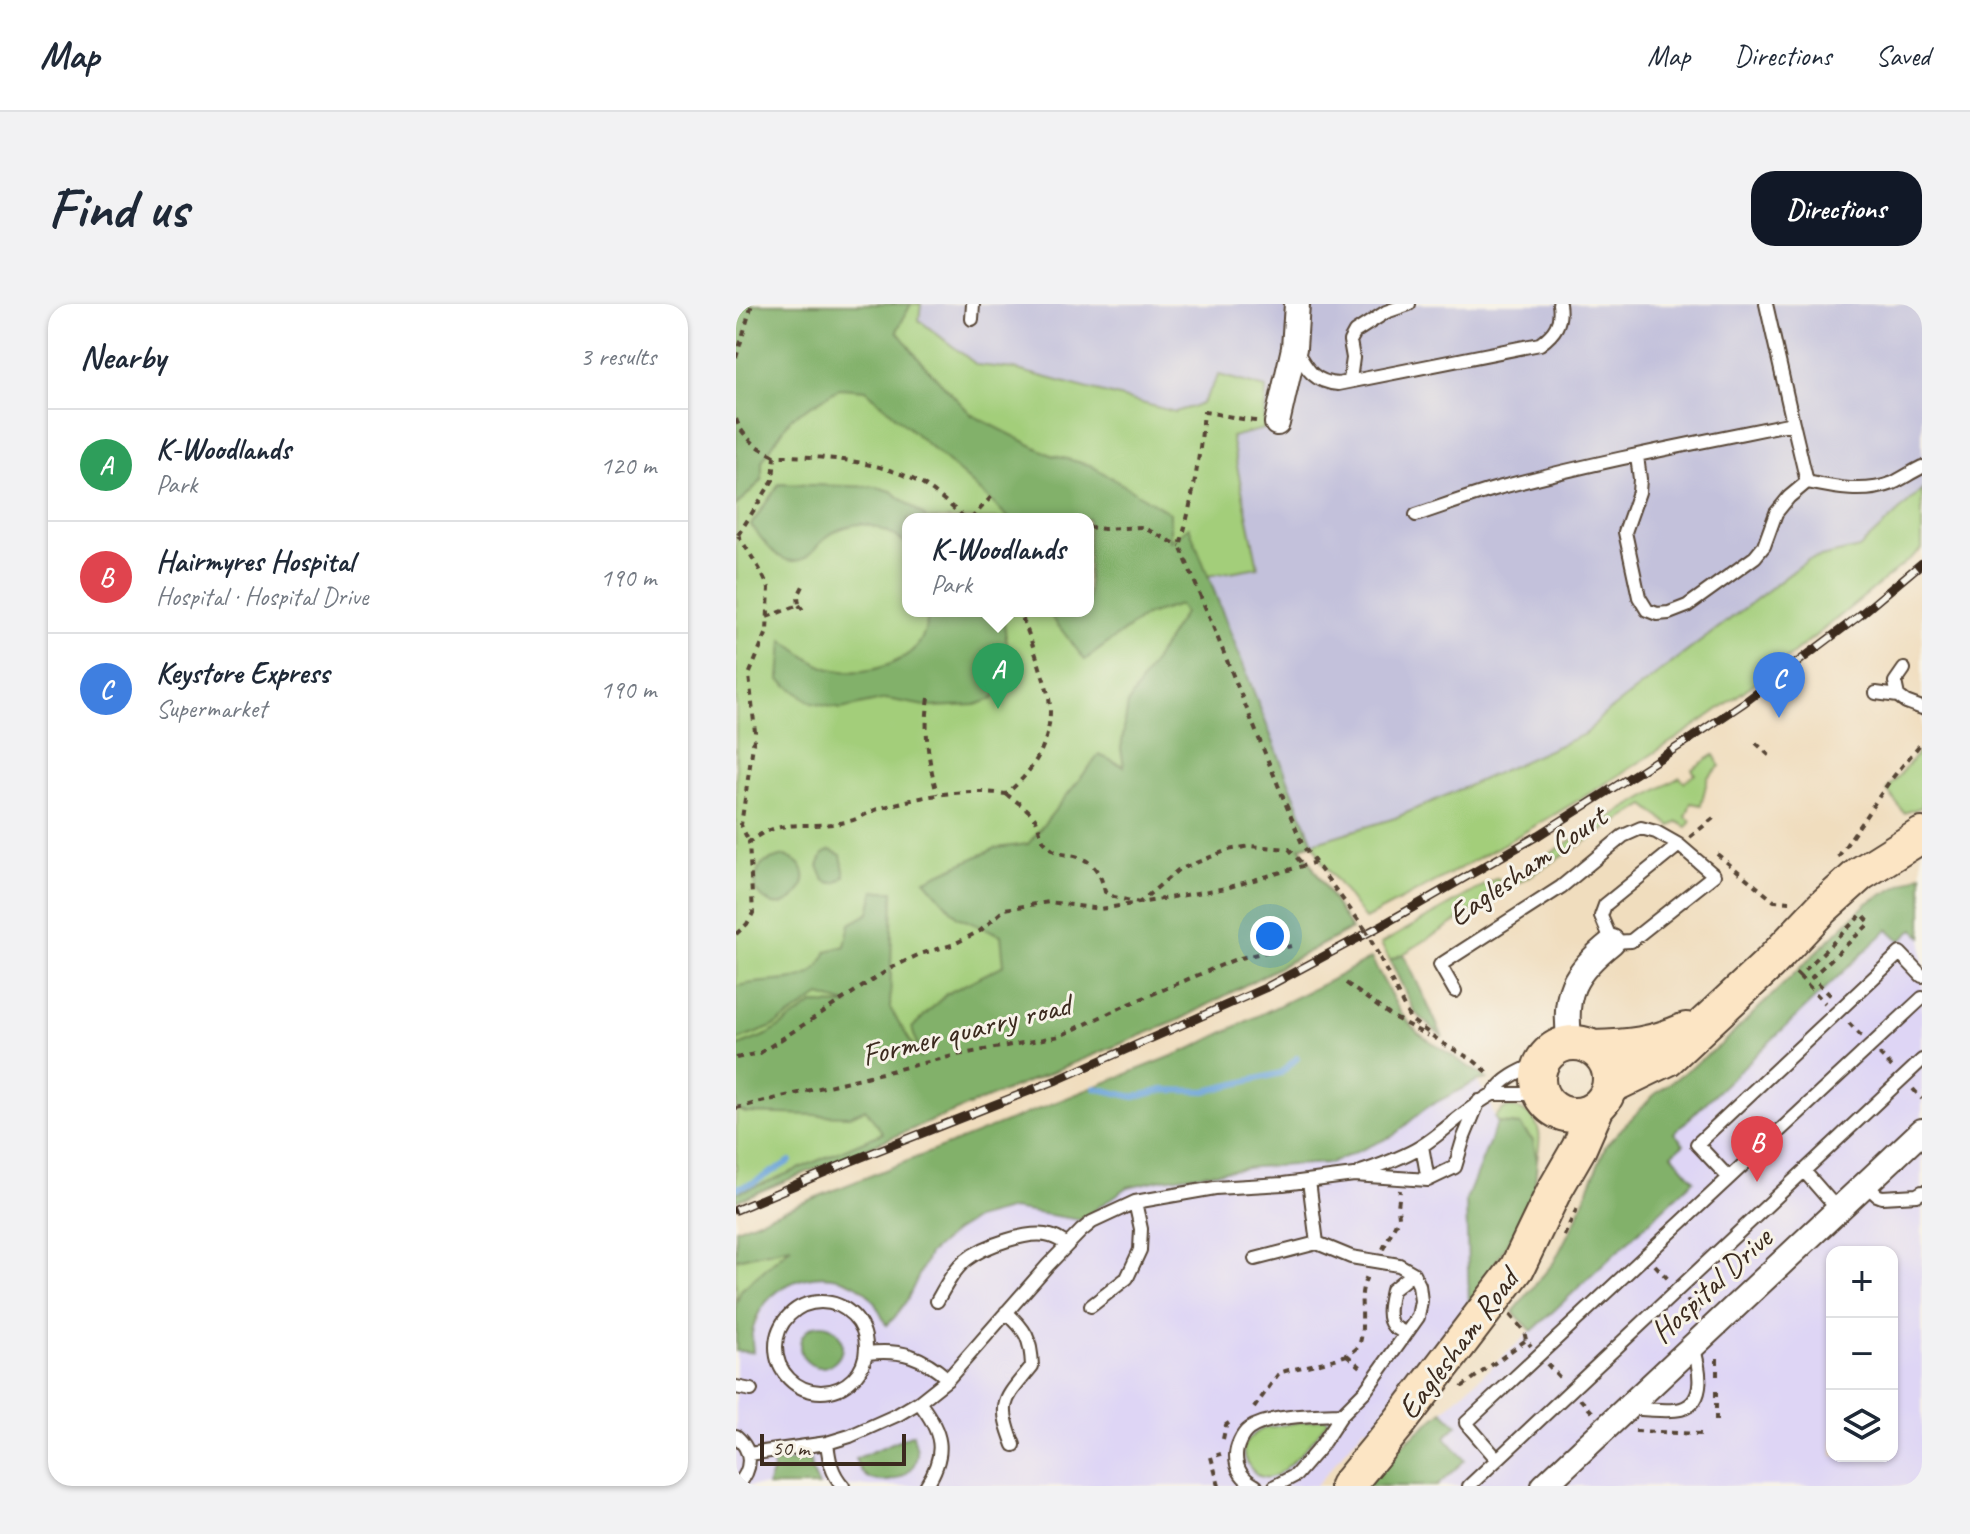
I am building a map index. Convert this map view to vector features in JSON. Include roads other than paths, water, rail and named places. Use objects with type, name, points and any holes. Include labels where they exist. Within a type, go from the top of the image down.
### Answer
[{"type":"main road","points":[[1560,1071],[1565,1114],[1587,1113],[1603,1097],[1667,1059],[1860,874],[1921,837]]},
{"type":"main road","points":[[1560,1071],[1630,1047],[1663,1040],[1712,1018]]},
{"type":"main road","points":[[1560,1071],[1601,1055],[1610,1075],[1603,1097]]},
{"type":"main road","name":"Eaglesham Road","points":[[1560,1071],[1566,1198]]},
{"type":"main road","name":"Eaglesham Road","points":[[1347,1486],[1510,1278],[1566,1198],[1579,1148],[1603,1097]]},
{"type":"street","points":[[1277,423],[1294,348],[1297,304]]},
{"type":"street","name":"Eaglesham Court","points":[[1560,1071],[1567,1002],[1576,977],[1612,942]]},
{"type":"street","name":"Hospital Drive","points":[[1544,1486],[1921,1134]]},
{"type":"lane","points":[[972,319],[973,304]]},
{"type":"lane","points":[[1350,380],[1353,358],[1350,341],[1355,332],[1389,308],[1409,304]]},
{"type":"lane","points":[[1294,348],[1307,371],[1326,383],[1338,384],[1540,344],[1558,326],[1559,304]]},
{"type":"lane","points":[[1766,304],[1807,482]]},
{"type":"lane","points":[[1416,515],[1497,489],[1793,423]]},
{"type":"lane","points":[[1637,456],[1639,492],[1625,532],[1639,597],[1647,610],[1657,614],[1687,606],[1755,557],[1764,546],[1776,513],[1807,482]]},
{"type":"lane","points":[[1807,482],[1845,489],[1871,488],[1891,484],[1922,467]]},
{"type":"lane","points":[[1898,696],[1895,682],[1904,669]]},
{"type":"lane","points":[[1876,693],[1898,696],[1922,708]]},
{"type":"lane","name":"Eaglesham Court","points":[[1455,991],[1440,965],[1561,887],[1623,836],[1641,828],[1656,832],[1679,845],[1714,875],[1631,941],[1612,942]]},
{"type":"lane","points":[[1612,942],[1601,916],[1605,905],[1679,845]]},
{"type":"lane","points":[[1729,1178],[1697,1144],[1832,1007],[1900,953],[1922,976]]},
{"type":"lane","points":[[1497,1459],[1466,1423],[1922,998]]},
{"type":"lane","points":[[1469,1486],[1922,1060]]},
{"type":"lane","points":[[1493,1094],[1501,1083],[1525,1069],[1560,1071]]},
{"type":"lane","points":[[1354,1175],[1398,1159],[1422,1146],[1479,1101],[1560,1071]]},
{"type":"lane","points":[[749,1454],[827,1443],[850,1436],[919,1402],[948,1379],[1067,1244],[1092,1222],[1135,1202],[1215,1188],[1354,1175],[1428,1180],[1455,1167],[1479,1101]]},
{"type":"lane","points":[[1422,1146],[1428,1180]]},
{"type":"lane","points":[[1804,1171],[1838,1210]]},
{"type":"lane","points":[[1309,1181],[1317,1243]]},
{"type":"lane","points":[[1865,1184],[1882,1197],[1922,1192]]},
{"type":"lane","points":[[1091,1306],[1127,1278],[1140,1250],[1141,1229],[1135,1202]]},
{"type":"lane","points":[[937,1301],[951,1277],[967,1259],[986,1248],[1021,1236],[1049,1235],[1067,1244]]},
{"type":"lane","points":[[1255,1259],[1317,1243],[1351,1257],[1399,1265],[1413,1273],[1419,1285],[1421,1301],[1418,1317],[1366,1390],[1342,1414],[1321,1446],[1296,1475],[1275,1486]]},
{"type":"lane","points":[[1406,1334],[1393,1325],[1389,1305],[1392,1290],[1413,1273]]},
{"type":"lane","points":[[827,1302],[844,1307],[857,1319],[866,1335],[867,1353],[861,1370],[850,1383],[834,1392],[816,1393],[799,1388],[785,1376],[777,1360],[776,1342],[781,1325],[793,1312],[809,1303],[827,1302]]},
{"type":"lane","points":[[1006,1312],[1023,1328],[1032,1347],[1032,1366],[1006,1398],[1004,1419],[1014,1445]]},
{"type":"lane","points":[[1627,1408],[1683,1409],[1695,1400],[1698,1395],[1698,1364],[1693,1346]]},
{"type":"lane","points":[[867,1353],[881,1351],[912,1355],[932,1365],[948,1379]]},
{"type":"lane","points":[[736,1387],[751,1390]]},
{"type":"lane","points":[[919,1402],[940,1437],[936,1471],[926,1486]]},
{"type":"lane","points":[[1256,1486],[1240,1472],[1236,1457],[1238,1445],[1248,1429],[1283,1418],[1342,1414]]},
{"type":"lane","points":[[736,1436],[744,1443],[750,1466],[746,1477],[737,1486]]},
{"type":"lane","points":[[827,1443],[830,1464],[843,1486]]},
{"type":"waterway","points":[[1095,1088],[1134,1097],[1163,1090],[1206,1091],[1281,1073],[1297,1058]]},
{"type":"waterway","points":[[736,1188],[753,1183],[790,1161]]},
{"type":"railway","points":[[736,1210],[1057,1080],[1265,988],[1384,924],[1539,835],[1687,741],[1745,702],[1859,616],[1922,563]]},
{"type":"place","name":"K-Woodlands","points":[[998,709]]},
{"type":"place","name":"Keystore Express","points":[[1779,718]]},
{"type":"place","name":"Hairmyres Hospital","points":[[1757,1182]]}]
